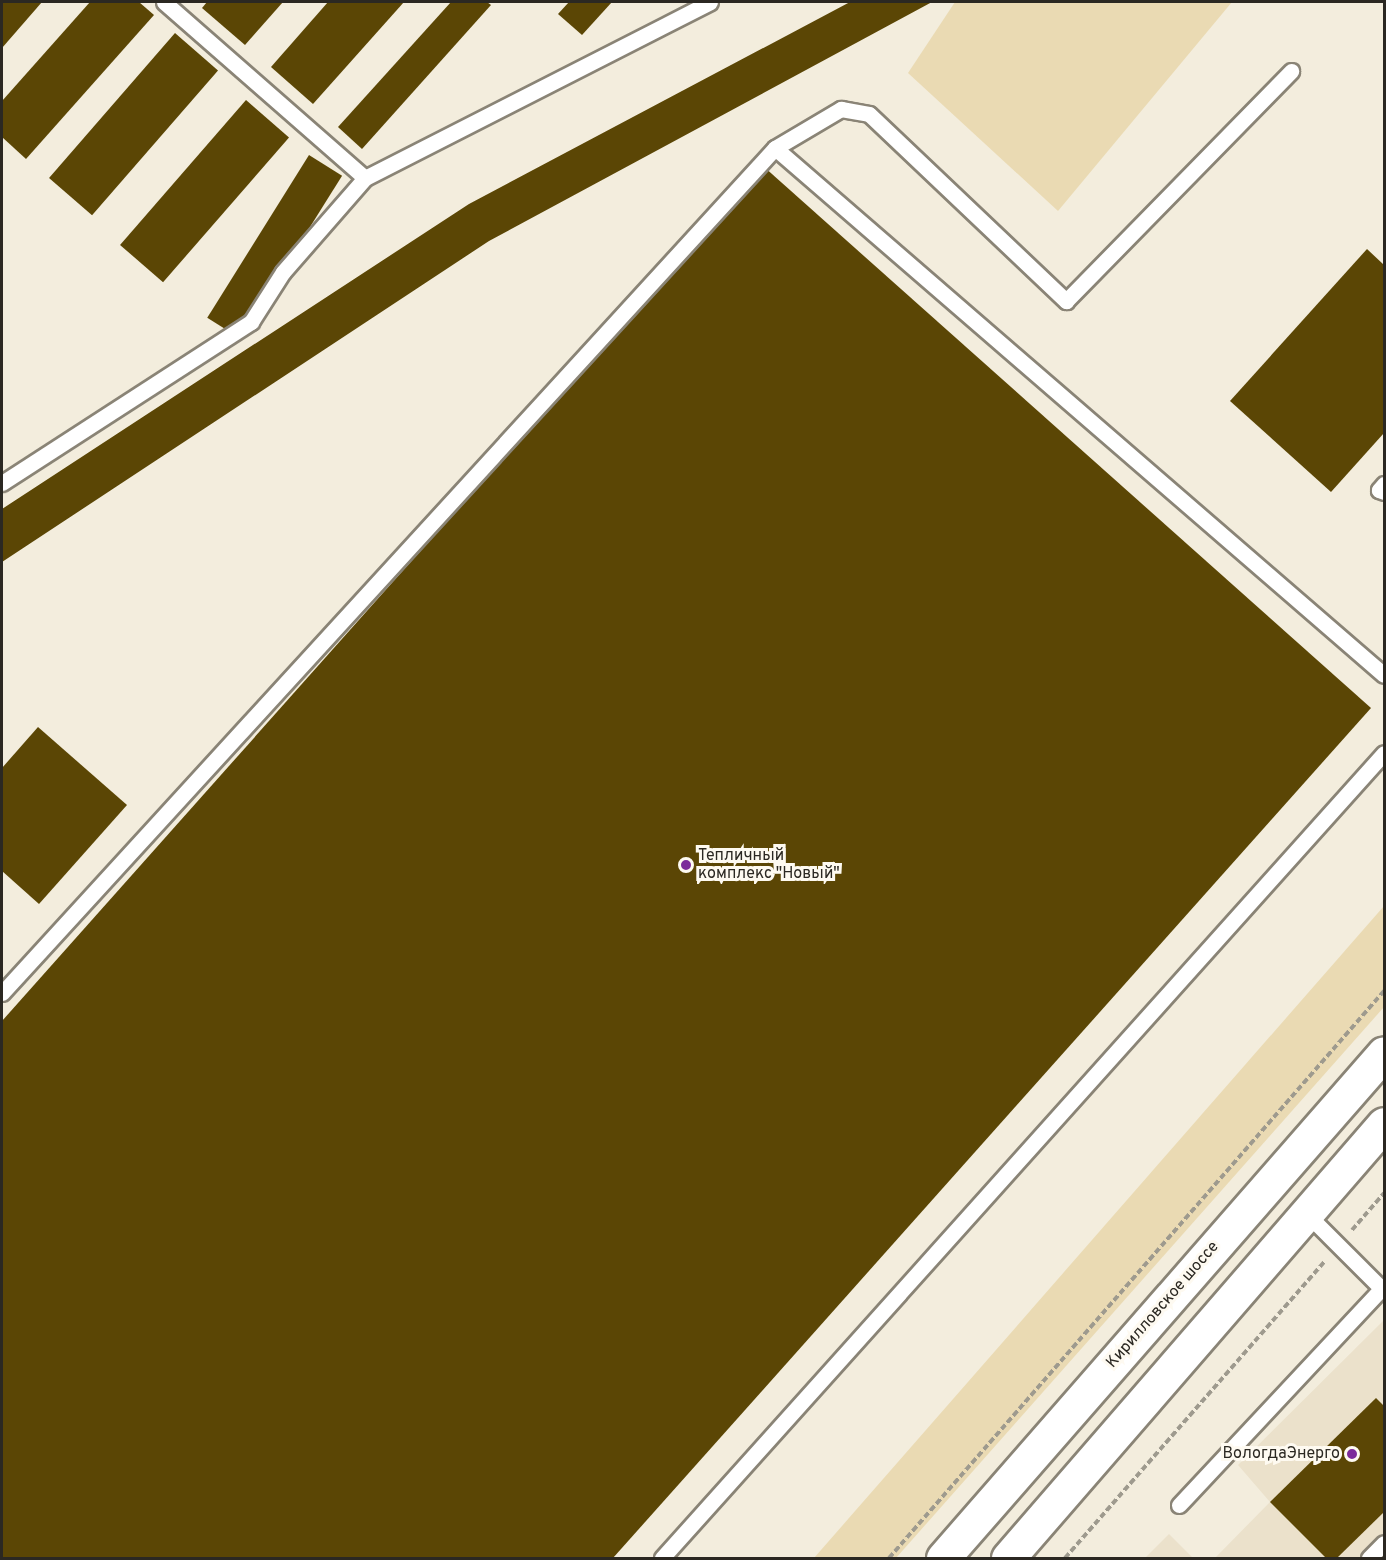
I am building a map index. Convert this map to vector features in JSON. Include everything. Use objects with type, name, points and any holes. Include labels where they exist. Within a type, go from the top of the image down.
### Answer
[{"type":"main road","name":"Кирилловское шоссе","points":[[943,1558],[1384,1053]]},
{"type":"main road","points":[[1008,1558],[1384,1124]]},
{"type":"lane","points":[[164,2],[365,178]]},
{"type":"lane","points":[[2,483],[251,322],[283,272],[365,178],[710,2]]},
{"type":"lane","points":[[2,993],[775,148],[840,108],[869,114],[1066,301],[1291,71]]},
{"type":"lane","points":[[775,148],[1384,675]]},
{"type":"lane","points":[[1384,484],[1379,489],[1384,492]]},
{"type":"lane","points":[[663,1558],[1384,753]]},
{"type":"lane","points":[[1179,1505],[1383,1289],[1306,1213]]},
{"type":"lane","points":[[1369,1558],[1384,1543]]},
{"type":"path","points":[[889,1558],[1384,991]]},
{"type":"path","points":[[1065,1558],[1384,1193]]},
{"type":"shaded area","points":[[955,2],[1232,2],[1058,211],[908,73]]},
{"type":"shaded area","points":[[1384,906],[1384,1007],[896,1558],[814,1558]]},
{"type":"shaded area","name":"ВологдаЭнерго","points":[[1384,1320],[1384,1558],[1215,1558],[1270,1502],[1238,1465]]},
{"type":"shaded area","points":[[1169,1534],[1193,1558],[1145,1558]]},
{"type":"building","points":[[2,2],[42,2],[2,48]]},
{"type":"building","points":[[90,2],[139,2],[154,15],[26,159],[2,137],[2,101]]},
{"type":"building","points":[[207,2],[283,2],[245,45],[202,8]]},
{"type":"building","points":[[328,2],[404,2],[313,104],[271,67]]},
{"type":"building","points":[[451,2],[487,2],[491,5],[362,149],[338,127]]},
{"type":"building","points":[[569,2],[612,2],[582,35],[558,14]]},
{"type":"building","points":[[850,2],[932,2],[489,241],[2,562],[2,509],[469,204]]},
{"type":"building","points":[[175,33],[218,70],[92,215],[49,178]]},
{"type":"building","points":[[246,100],[289,137],[163,282],[120,245]]},
{"type":"building","points":[[309,155],[342,176],[240,338],[207,318]]},
{"type":"building","name":"Тепличный комплекс \"Новый\"","points":[[763,166],[1371,708],[613,1558],[2,1558],[2,1021]]},
{"type":"building","points":[[1367,249],[1384,265],[1384,433],[1331,492],[1230,401]]},
{"type":"building","points":[[38,727],[127,805],[39,904],[2,871],[2,768]]},
{"type":"building","name":"ВологдаЭнерго","points":[[1376,1398],[1384,1406],[1384,1512],[1337,1558],[1326,1558],[1270,1502]]},
{"type":"place","name":"Тепличный комплекс \"Новый\"","points":[[686,865]]},
{"type":"place","name":"ВологдаЭнерго","points":[[1352,1454]]}]
